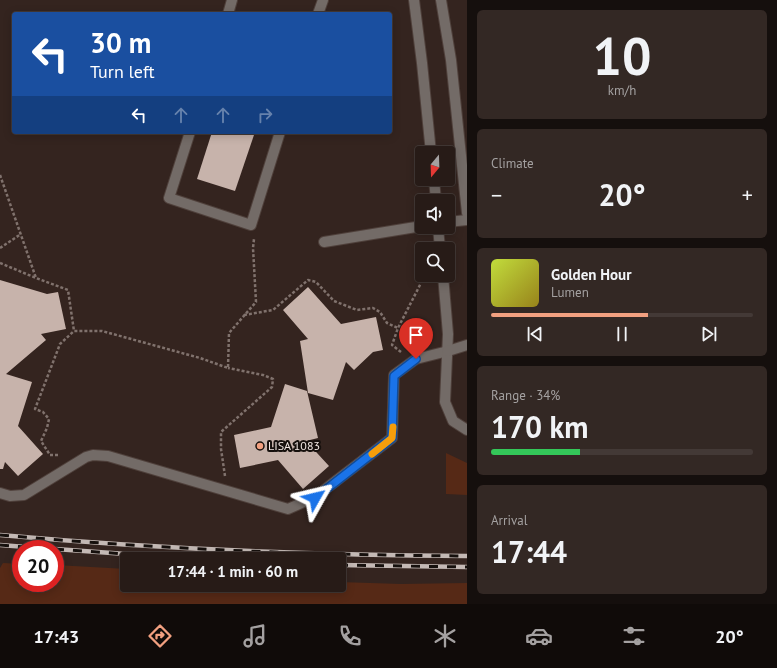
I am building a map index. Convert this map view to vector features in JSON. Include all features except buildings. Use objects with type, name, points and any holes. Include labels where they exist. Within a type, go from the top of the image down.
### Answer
[{"type":"street","points":[[229,12],[232,0]]},
{"type":"street","points":[[319,12],[323,0]]},
{"type":"street","points":[[414,0],[430,146]]},
{"type":"street","points":[[441,0],[451,60],[467,213]]},
{"type":"street","points":[[189,134],[169,198],[250,226],[279,134]]},
{"type":"street","points":[[455,221],[467,220]]},
{"type":"street","points":[[324,242],[415,227]]},
{"type":"street","points":[[444,282],[448,334],[445,402],[453,421],[467,430]]},
{"type":"street","points":[[0,493],[10,496],[24,495],[86,457],[93,455],[108,456],[288,509],[315,498],[392,438],[394,376],[416,359],[448,351],[467,344]]},
{"type":"path","points":[[0,175],[36,278]]},
{"type":"path","points":[[228,368],[229,333],[256,302],[253,248],[254,237],[250,226]]},
{"type":"path","points":[[0,248],[21,234]]},
{"type":"path","points":[[0,262],[68,290],[74,331]]},
{"type":"path","points":[[244,315],[273,310],[308,280],[316,282],[334,301],[357,310],[373,308],[380,312],[386,323],[398,328]]},
{"type":"path","points":[[413,362],[392,345],[398,328],[421,282]]},
{"type":"path","points":[[73,466],[60,456],[50,455],[41,441],[48,428],[49,419],[43,412],[35,409],[60,344],[74,331],[102,331],[200,358],[228,368],[263,375],[273,379],[272,387],[221,432],[221,449],[227,490]]},
{"type":"shaded area","points":[[446,453],[467,463],[467,495],[446,494]]},
{"type":"shaded area","points":[[3,563],[12,564],[12,592],[64,592],[64,566],[120,569],[120,592],[346,592],[346,582],[401,584],[467,583],[467,604],[0,604],[0,568]]},
{"type":"railway","points":[[0,535],[175,548],[350,554],[467,556]]},
{"type":"railway","points":[[0,545],[12,546]]},
{"type":"railway","points":[[64,550],[120,554]]},
{"type":"railway","points":[[346,565],[467,567]]},
{"type":"slow traffic","points":[[372,454],[392,438],[393,427]]},
{"type":"place","name":"LISA 1083","points":[[260,446]]},
{"type":"route","points":[[315,498],[392,438],[394,376],[416,359]]}]
